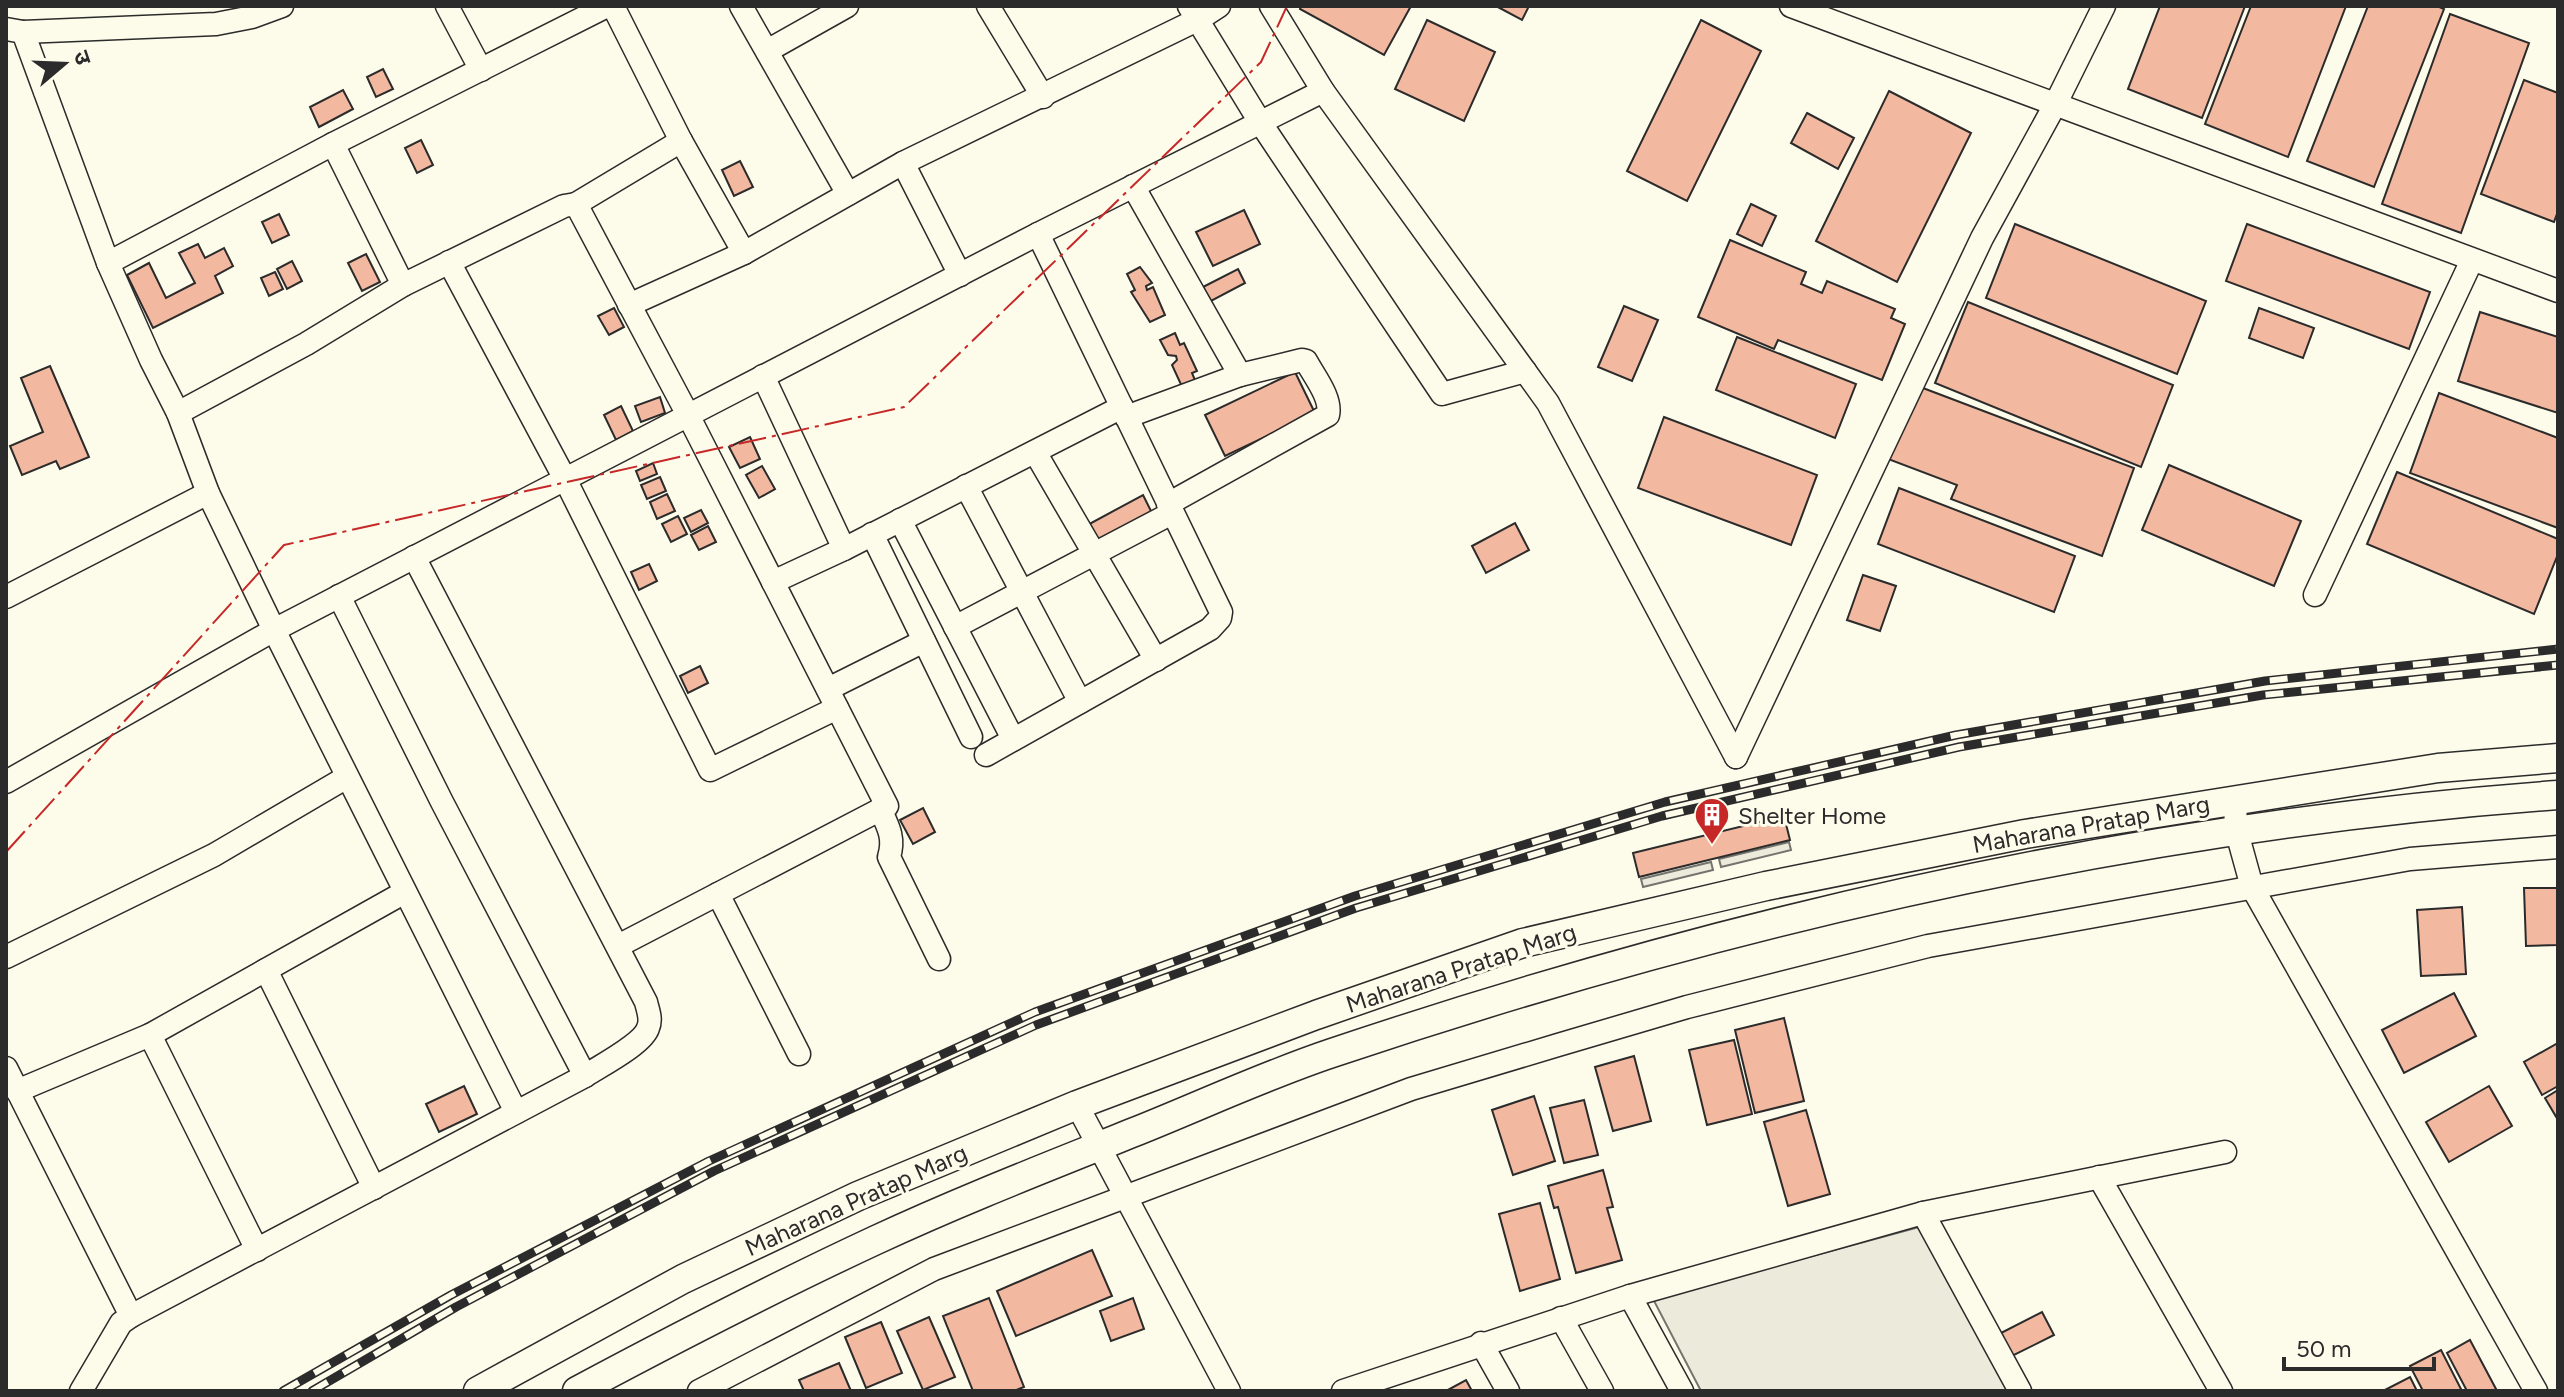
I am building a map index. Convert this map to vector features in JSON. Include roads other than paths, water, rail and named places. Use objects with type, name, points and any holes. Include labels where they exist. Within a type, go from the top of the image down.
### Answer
[{"type":"main road","name":"Maharana Pratap Marg","points":[[478,1391],[683,1279],[858,1196],[1077,1105],[1316,1015],[1523,943],[1766,886],[2025,834],[2438,768],[2558,758]]},
{"type":"main road","name":"Maharana Pratap Marg","points":[[577,1391],[702,1324],[882,1237],[1327,1055],[1538,988],[1751,928],[2024,868],[2236,829],[2441,803],[2558,795]]},
{"type":"street","points":[[282,6],[252,17],[216,24],[14,30],[127,309],[178,413],[208,493],[516,1112]]},
{"type":"street","points":[[447,6],[481,70]]},
{"type":"street","points":[[108,263],[333,144],[610,6],[744,253]]},
{"type":"street","points":[[741,6],[848,194]]},
{"type":"street","points":[[767,51],[847,6]]},
{"type":"street","points":[[988,6],[1043,97]]},
{"type":"street","points":[[629,305],[744,253],[903,163],[1043,97],[1194,13],[1219,6]]},
{"type":"street","points":[[1271,6],[1323,91],[1548,403],[1736,757],[1982,238],[2056,103],[2104,6]]},
{"type":"street","points":[[1791,6],[2558,291]]},
{"type":"street","points":[[1194,13],[1260,122],[1442,394],[1525,371]]},
{"type":"street","points":[[6,782],[274,630],[1038,234],[1323,91]]},
{"type":"street","points":[[178,413],[306,344],[403,285],[564,206],[576,204],[681,141]]},
{"type":"street","points":[[333,144],[403,285]]},
{"type":"street","points":[[903,163],[960,275]]},
{"type":"street","points":[[1133,186],[1240,375]]},
{"type":"street","points":[[576,204],[688,415],[887,806],[618,946]]},
{"type":"street","points":[[986,755],[1210,629],[1220,618],[1221,612],[1038,234]]},
{"type":"street","points":[[2315,595],[2472,260]]},
{"type":"street","points":[[449,262],[565,479],[710,770],[924,641]]},
{"type":"street","points":[[773,582],[1035,452],[1124,412],[1240,375],[1306,361],[1326,398],[1330,408],[1328,415],[1094,554],[955,627]]},
{"type":"street","points":[[763,376],[844,549]]},
{"type":"street","points":[[1035,452],[1156,660]]},
{"type":"street","points":[[966,486],[1080,702]]},
{"type":"street","points":[[6,597],[208,493]]},
{"type":"street","points":[[900,520],[1013,739]]},
{"type":"street","points":[[872,534],[971,737]]},
{"type":"street","points":[[84,1388],[121,1323],[131,1316],[585,1076],[646,1034],[650,1019],[646,1002],[414,557]]},
{"type":"street","points":[[339,596],[585,1076]]},
{"type":"street","points":[[6,957],[214,855],[347,777]]},
{"type":"street","points":[[2235,799],[2236,829],[2252,887],[2536,1391]]},
{"type":"street","points":[[880,809],[891,831],[893,845],[889,857],[939,959]]},
{"type":"street","points":[[699,1391],[934,1269],[1411,1089],[1687,1007],[1928,946],[2410,859],[2558,847]]},
{"type":"street","points":[[17,1091],[150,1035],[405,892]]},
{"type":"street","points":[[718,894],[799,1054]]},
{"type":"street","points":[[266,970],[374,1188]]},
{"type":"street","points":[[150,1035],[257,1250]]},
{"type":"street","points":[[6,1068],[131,1316]]},
{"type":"street","points":[[1077,1105],[1229,1391]]},
{"type":"street","points":[[1343,1391],[1630,1296],[1923,1213],[2225,1152]]},
{"type":"street","points":[[2099,1177],[2221,1391]]},
{"type":"street","points":[[1923,1213],[2020,1391]]},
{"type":"street","points":[[1630,1296],[1682,1391]]},
{"type":"street","points":[[1561,1318],[1602,1391]]},
{"type":"street","points":[[1481,1343],[1508,1391]]},
{"type":"railway","points":[[283,1391],[451,1295],[709,1161],[1035,1012],[1355,896],[1665,802],[1956,735],[2265,681],[2558,649]]},
{"type":"railway","points":[[312,1391],[456,1307],[714,1171],[1036,1025],[1356,908],[1662,816],[1959,747],[2263,695],[2558,665]]},
{"type":"place","name":"Shelter Home","points":[[1712,846]]}]
